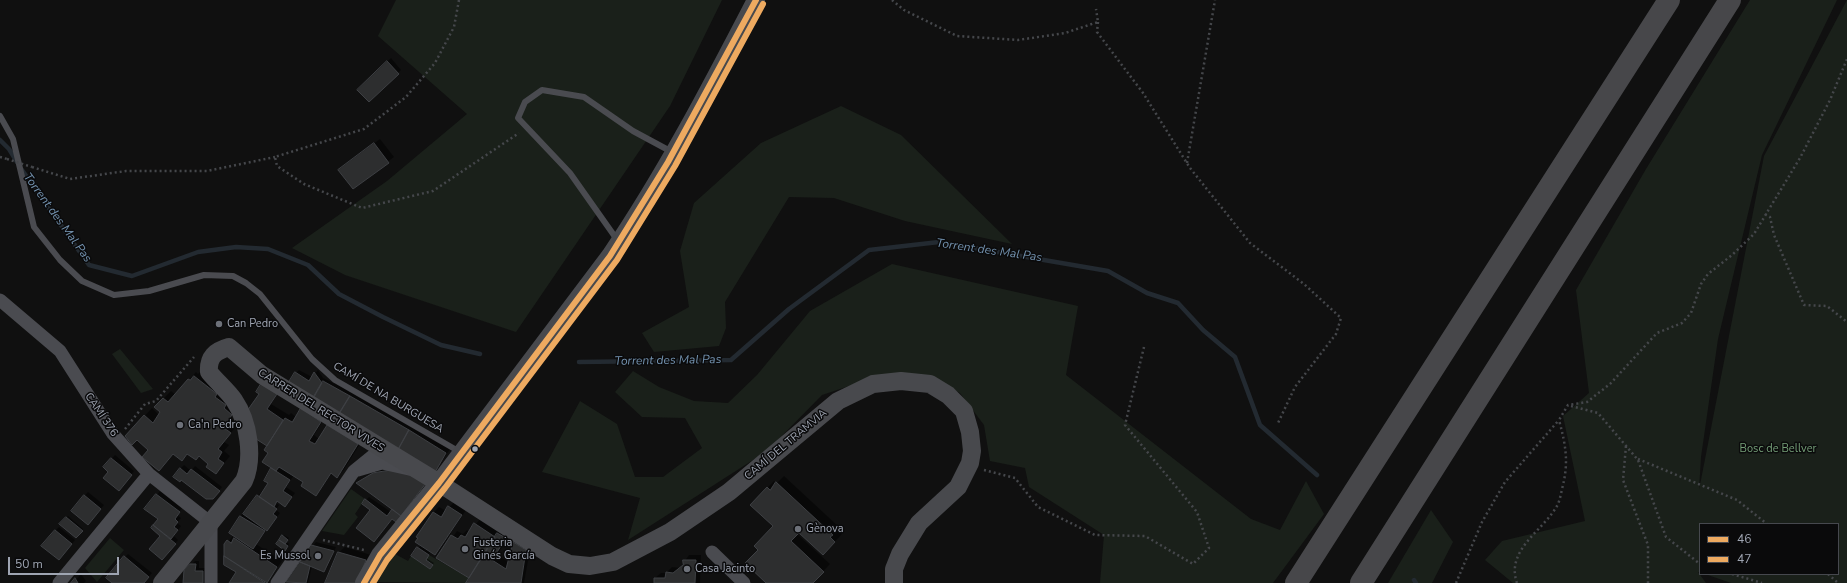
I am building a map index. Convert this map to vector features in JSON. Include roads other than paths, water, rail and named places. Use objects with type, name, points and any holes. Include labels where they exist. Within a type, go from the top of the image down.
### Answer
[{"type":"highway","points":[[1296,583],[1670,0]]},
{"type":"highway","points":[[1361,583],[1730,0]]},
{"type":"street","points":[[364,583],[380,555],[439,484],[576,303],[619,243],[705,97],[756,0]]},
{"type":"street","name":"CAMÍ 376","points":[[0,300],[60,352],[117,439],[149,474],[211,523]]},
{"type":"street","name":"CARRER DEL RECTOR VIVES","points":[[162,583],[244,482],[249,464],[247,438],[239,408],[229,393],[209,372],[209,363],[213,355],[218,350],[229,347],[262,375],[439,484]]},
{"type":"street","name":"CAMÍ DEL TRAMVIA","points":[[439,484],[552,556],[569,564],[590,566],[613,562],[670,532],[729,492],[838,401],[873,384],[901,381],[930,384],[948,395],[964,411],[970,432],[972,451],[966,474],[958,487],[919,523],[900,554],[894,569],[894,583]]},
{"type":"street","points":[[277,583],[354,471],[380,449]]},
{"type":"street","points":[[354,471],[382,463],[421,473]]},
{"type":"street","points":[[59,583],[149,474]]},
{"type":"street","points":[[211,523],[212,583]]},
{"type":"street","points":[[712,552],[744,583]]},
{"type":"lane","points":[[619,243],[570,173],[518,118],[525,102],[534,94],[542,90],[584,97],[633,131],[673,153]]},
{"type":"lane","name":"CAMÍ DE NA BURGUESA","points":[[0,116],[14,139],[34,227],[60,260],[82,281],[114,295],[149,291],[204,275],[233,276],[246,283],[260,294],[312,359],[335,380],[462,453]]},
{"type":"waterway","name":"Torrent des Mal Pas","points":[[0,140],[9,149],[17,162]]},
{"type":"waterway","name":"Torrent des Mal Pas","points":[[22,170],[89,265],[132,276],[198,252],[236,247],[268,249],[308,265],[339,294],[383,317],[441,345],[480,354]]},
{"type":"waterway","name":"Torrent des Mal Pas","points":[[579,362],[731,360],[789,309],[869,250],[939,242],[1108,271],[1147,293],[1178,303],[1203,330],[1235,357],[1260,425],[1317,475]]},
{"type":"place","name":"Can Pedro","points":[[219,324]]},
{"type":"place","name":"Ca'n Pedro","points":[[180,425]]},
{"type":"place","name":"Gènova","points":[[798,529]]},
{"type":"place","name":"Fusteria Ginés García","points":[[465,549]]},
{"type":"place","name":"Es Mussol","points":[[318,556]]},
{"type":"place","name":"Casa Jacinto","points":[[687,569]]},
{"type":"park label","name":"Bosc de Bellver","points":[[1778,449]]}]
